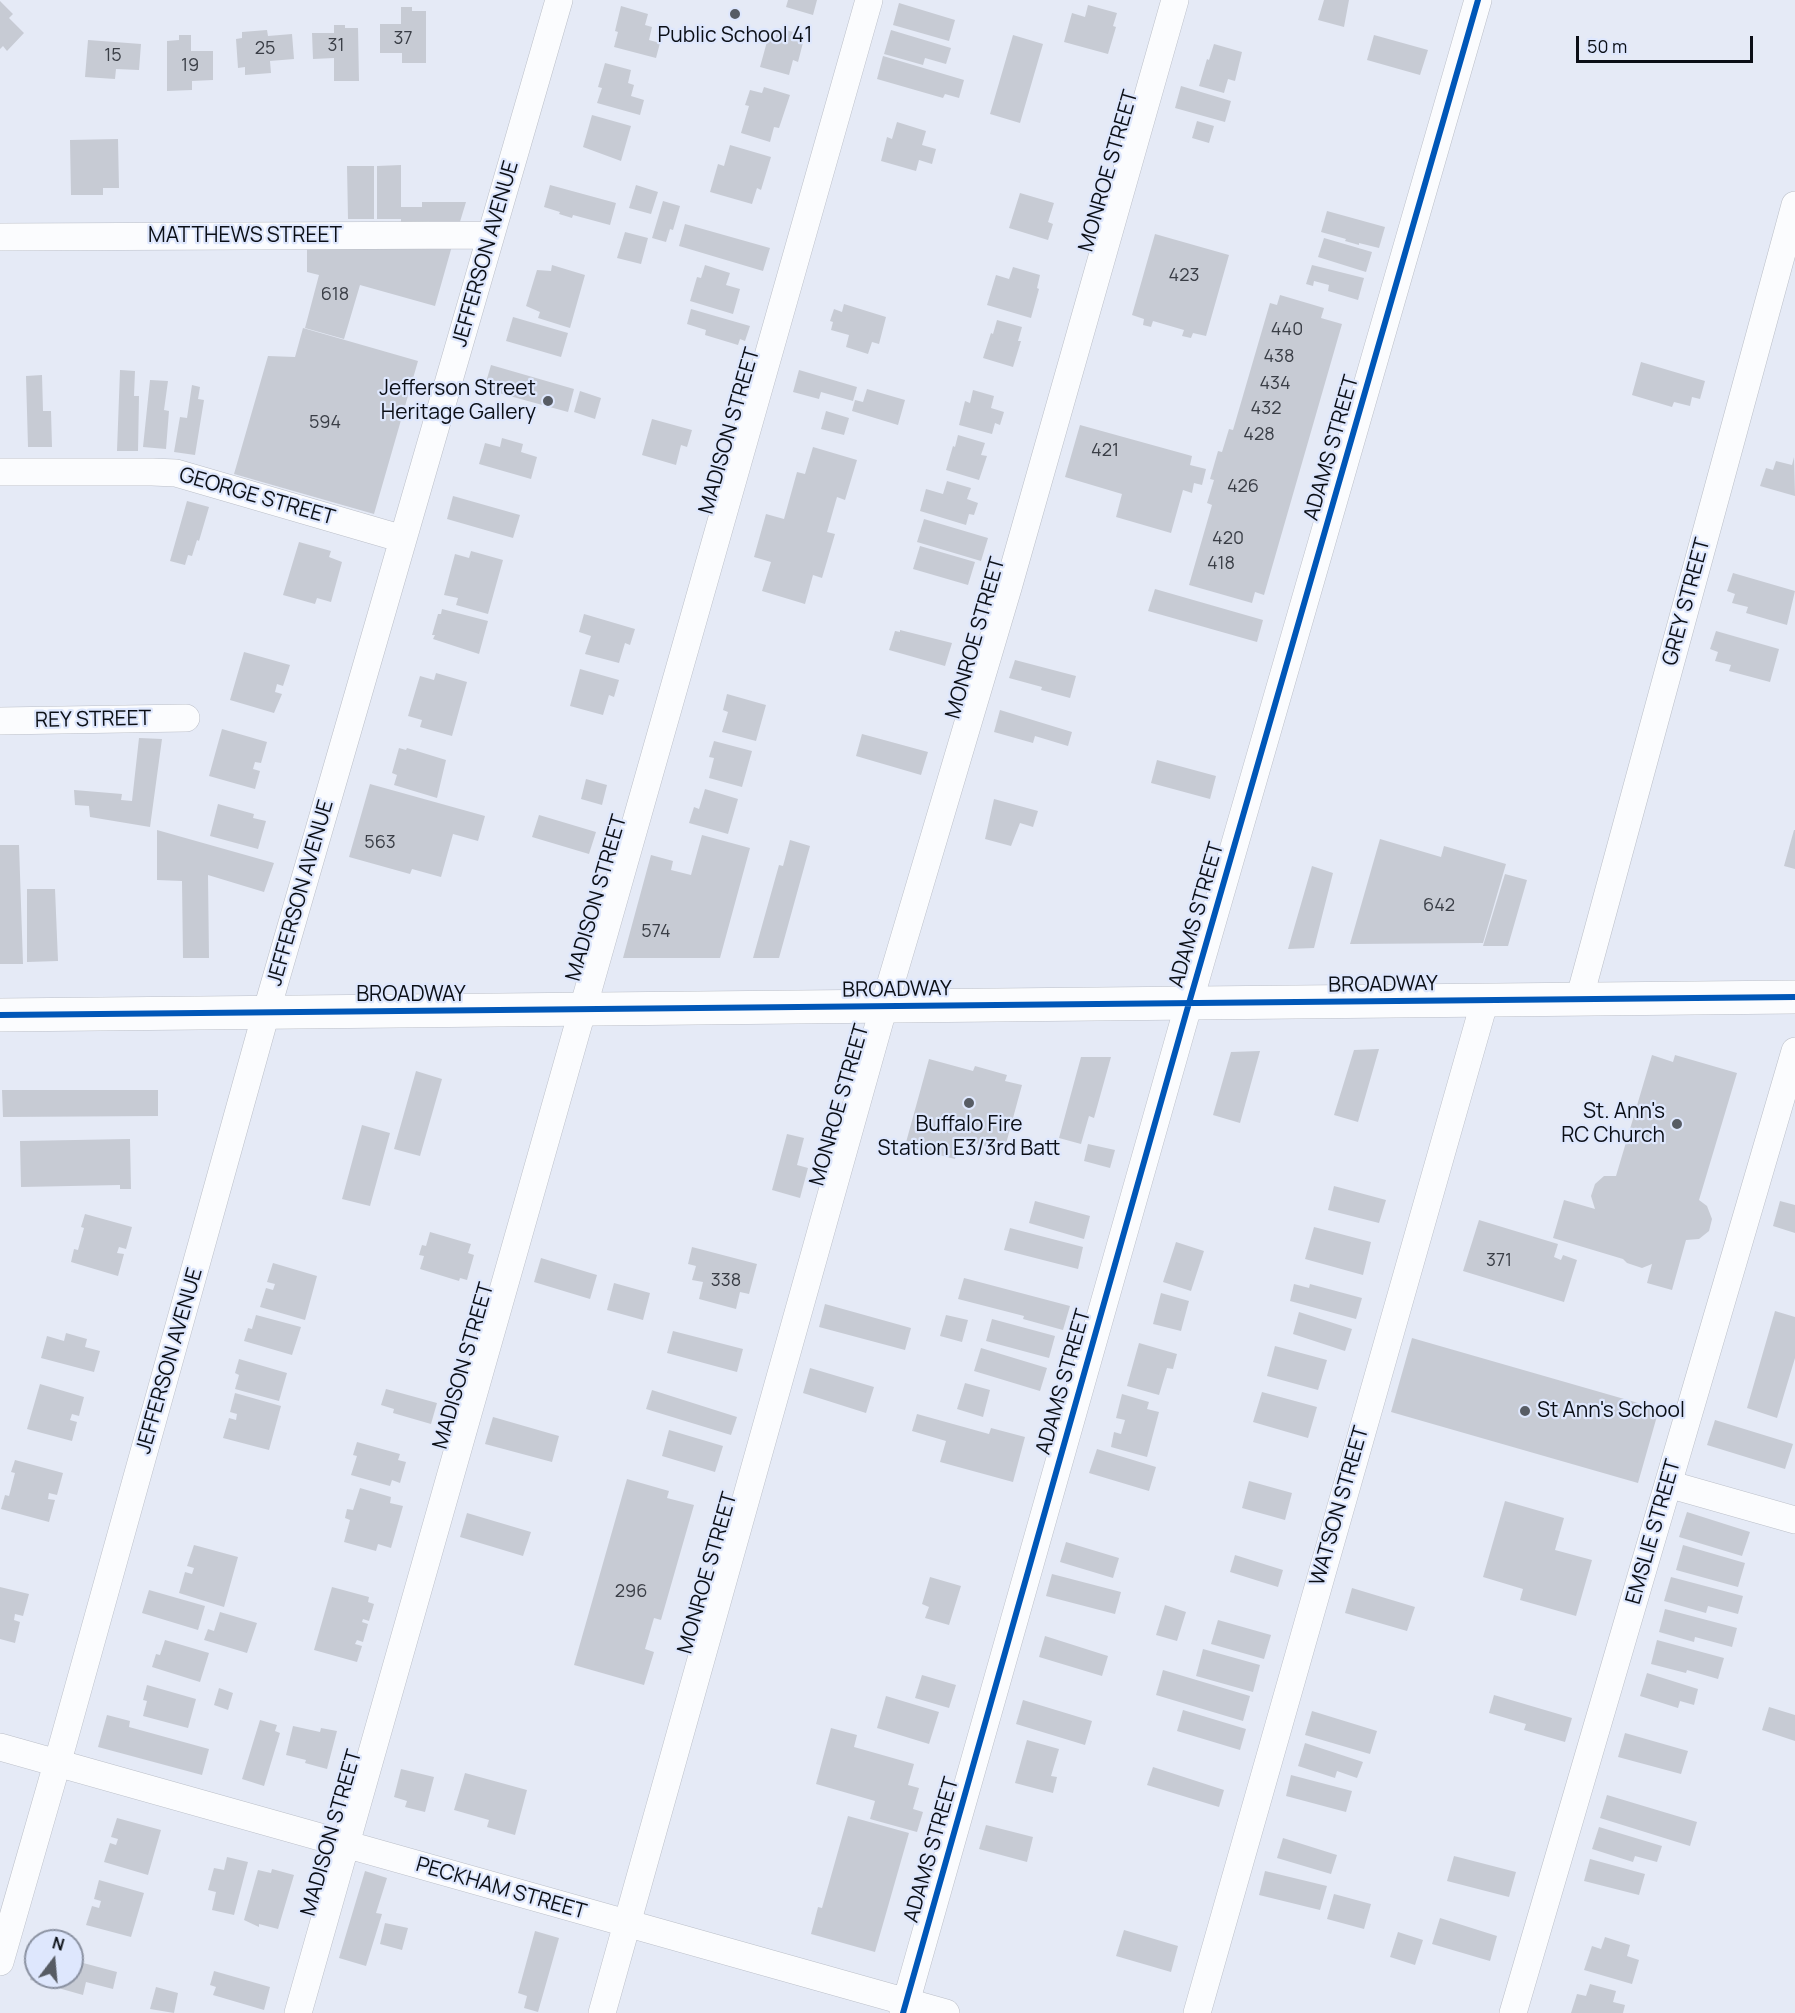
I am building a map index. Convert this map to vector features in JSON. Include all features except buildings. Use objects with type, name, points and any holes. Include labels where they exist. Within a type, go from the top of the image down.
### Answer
[{"type":"main road","name":"BROADWAY","points":[[0,1015],[1795,997]]},
{"type":"street","name":"JEFFERSON AVENUE","points":[[0,1962],[266,1013],[559,0]]},
{"type":"street","name":"MADISON STREET","points":[[298,2013],[869,0]]},
{"type":"street","name":"MONROE STREET","points":[[602,2013],[884,1006],[1008,588],[1175,0]]},
{"type":"street","name":"ADAMS STREET","points":[[904,2007],[1189,1003],[1478,0]]},
{"type":"street","name":"GREY STREET","points":[[1579,1000],[1795,205]]},
{"type":"street","name":"MATTHEWS STREET","points":[[0,237],[491,235]]},
{"type":"street","name":"GEORGE STREET","points":[[0,472],[176,473],[403,539]]},
{"type":"street","name":"REY STREET","points":[[0,721],[186,718]]},
{"type":"street","name":"WATSON STREET","points":[[1197,2013],[1485,1000]]},
{"type":"street","name":"EMSLIE STREET","points":[[1513,2013],[1795,1051]]},
{"type":"street","points":[[1668,1484],[1795,1520]]},
{"type":"street","name":"PECKHAM STREET","points":[[0,1747],[626,1924],[904,2007],[946,2013]]},
{"type":"cycle path","points":[[903,2013],[1189,1003],[1478,0]]},
{"type":"cycle path","points":[[0,1015],[1795,997]]},
{"type":"place","name":"Public School 41","points":[[735,14]]},
{"type":"place","name":"Jefferson Street Heritage Gallery","points":[[548,401]]},
{"type":"place","name":"Buffalo Fire Station E3/3rd Batt","points":[[969,1103]]},
{"type":"place","name":"St. Ann's RC Church","points":[[1677,1124]]},
{"type":"place","name":"St Ann's School","points":[[1525,1411]]}]
